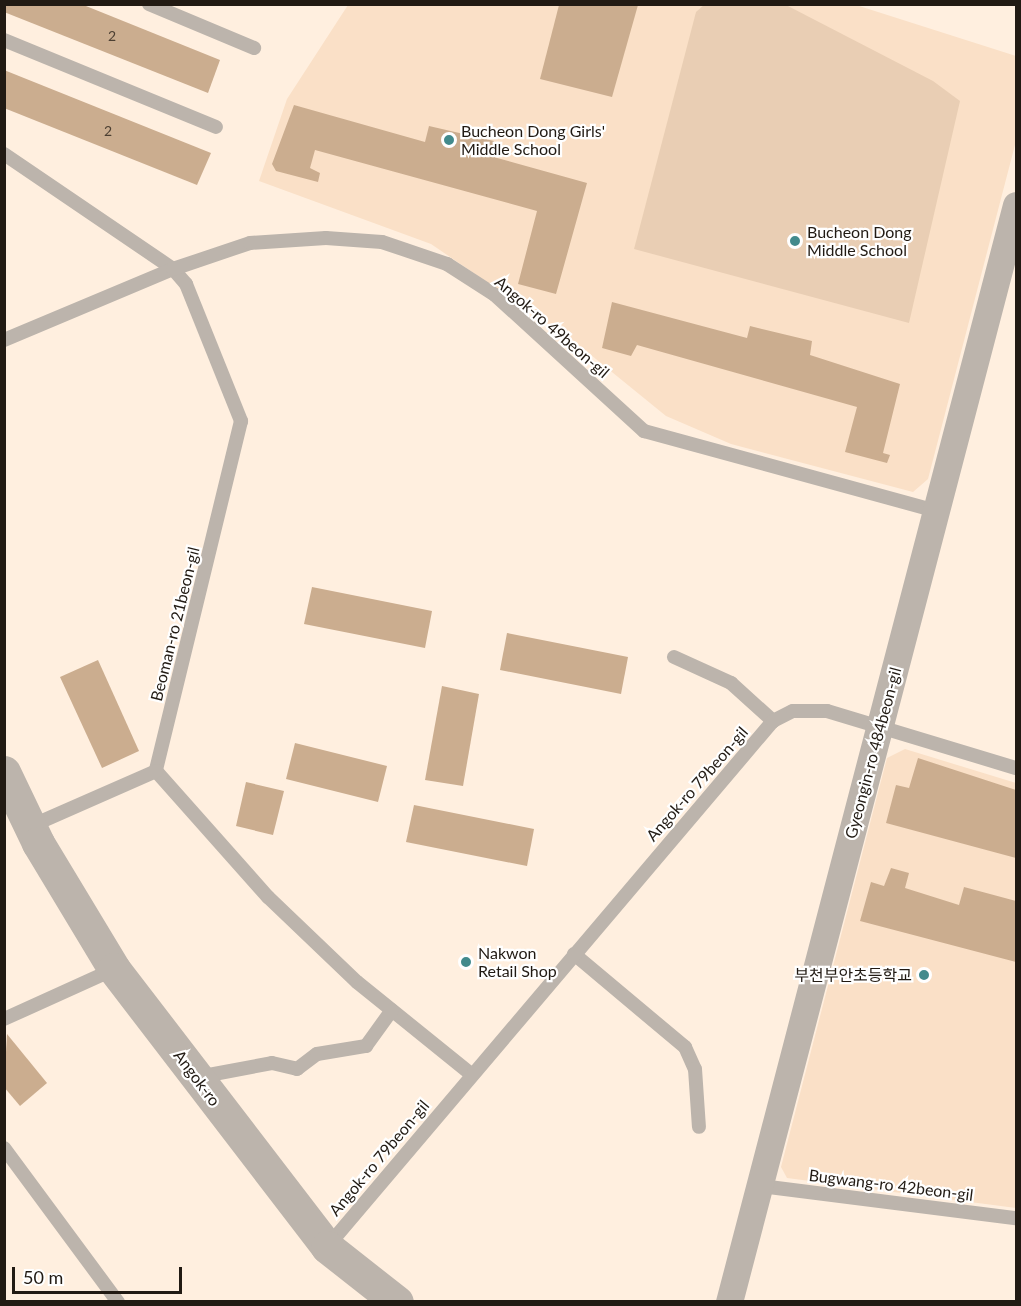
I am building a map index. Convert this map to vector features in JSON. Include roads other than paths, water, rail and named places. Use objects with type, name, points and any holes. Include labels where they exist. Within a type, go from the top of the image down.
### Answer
[{"type":"street","name":"Gyeongin-ro 484beon-gil","points":[[729,1302],[936,511],[1012,242],[1017,205]]},
{"type":"street","name":"Angok-ro","points":[[4,772],[31,826],[114,969],[327,1247],[397,1302]]},
{"type":"lane","points":[[149,4],[254,48]]},
{"type":"lane","points":[[4,40],[216,127]]},
{"type":"lane","name":"Beoman-ro 21beon-gil","points":[[4,154],[172,268],[186,284],[241,421],[156,771]]},
{"type":"lane","name":"Angok-ro 49beon-gil","points":[[4,340],[172,268],[250,243],[326,238],[382,242],[447,264],[495,295],[644,431],[936,511]]},
{"type":"lane","points":[[674,657],[731,683],[773,721]]},
{"type":"lane","name":"Angok-ro 79beon-gil","points":[[327,1247],[471,1074],[773,721],[793,711],[827,711],[881,724],[901,736],[1017,768]]},
{"type":"lane","points":[[31,826],[156,771],[268,897],[392,1010],[471,1074]]},
{"type":"lane","points":[[574,954],[685,1047],[695,1069],[699,1127]]},
{"type":"lane","points":[[4,1019],[114,969]]},
{"type":"lane","points":[[197,1077],[272,1063],[297,1069],[316,1054],[366,1046],[392,1010]]},
{"type":"lane","points":[[4,1148],[118,1302]]},
{"type":"lane","name":"Bugwang-ro 42beon-gil","points":[[761,1186],[1017,1218]]},
{"type":"place","name":"Bucheon Dong Girls' Middle School","points":[[449,140]]},
{"type":"place","name":"Bucheon Dong Middle School","points":[[795,241]]},
{"type":"place","name":"Nakwon Retail Shop","points":[[466,962]]},
{"type":"place","name":"부천부안초등학교","points":[[924,975]]}]
